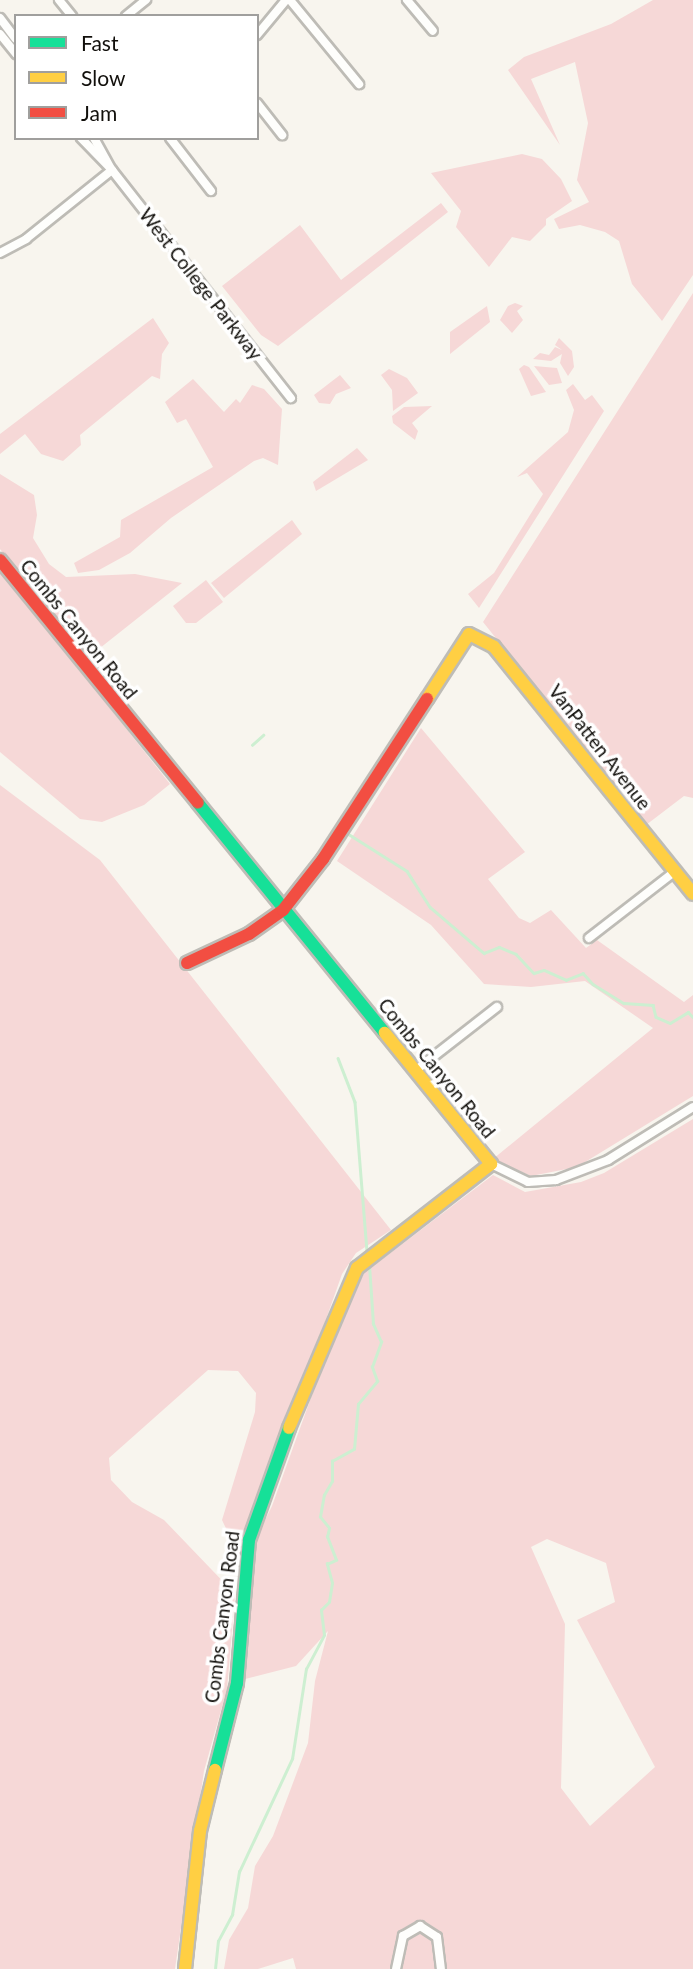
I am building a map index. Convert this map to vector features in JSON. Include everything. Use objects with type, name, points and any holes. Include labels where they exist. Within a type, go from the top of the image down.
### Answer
[{"type":"street","points":[[59,0],[70,14]]},
{"type":"street","points":[[128,14],[146,0]]},
{"type":"street","points":[[259,33],[288,0],[359,84]]},
{"type":"street","points":[[407,0],[433,31]]},
{"type":"street","points":[[0,18],[14,36]]},
{"type":"street","points":[[0,34],[14,52]]},
{"type":"street","points":[[259,106],[282,135]]},
{"type":"street","name":"West College Parkway","points":[[83,140],[112,170],[291,398]]},
{"type":"street","name":"West College Parkway","points":[[95,140],[112,170]]},
{"type":"street","points":[[172,140],[211,191]]},
{"type":"street","points":[[0,253],[26,239],[112,170]]},
{"type":"street","name":"Combs Canyon Road","points":[[0,560],[491,1164],[357,1268],[284,1439],[248,1540],[237,1683],[200,1831],[185,1969]]},
{"type":"street","name":"VanPatten Avenue","points":[[282,910],[323,859],[469,634],[495,648],[511,666],[693,894]]},
{"type":"street","points":[[589,938],[674,872]]},
{"type":"street","points":[[187,963],[249,934],[282,910]]},
{"type":"street","points":[[415,1071],[497,1007]]},
{"type":"street","points":[[491,1164],[528,1182],[556,1180],[608,1160],[693,1107]]},
{"type":"street","points":[[396,1969],[403,1936],[410,1929],[430,1929],[441,1950],[441,1969]]},
{"type":"shaded area","points":[[653,0],[693,0],[693,275],[662,321],[632,284],[619,241],[605,232],[580,225],[559,229],[554,219],[589,202],[577,180],[588,123],[575,62],[531,79],[560,145],[508,70],[524,57],[611,24]]},
{"type":"shaded area","points":[[522,154],[542,159],[561,179],[572,201],[546,219],[546,225],[530,241],[512,237],[489,267],[456,227],[461,211],[431,173]]},
{"type":"shaded area","points":[[441,203],[448,212],[278,346],[261,335],[222,286],[300,225],[341,280]]},
{"type":"shaded area","points":[[693,293],[693,798],[684,796],[646,825],[483,622]]},
{"type":"shaded area","points":[[515,303],[523,306],[517,311],[523,320],[512,333],[500,320],[508,306]]},
{"type":"shaded area","points":[[487,306],[490,322],[450,354],[450,332]]},
{"type":"shaded area","points":[[153,318],[169,343],[162,354],[160,379],[152,376],[80,435],[81,445],[63,461],[41,454],[25,434],[0,454],[0,434]]},
{"type":"shaded area","points":[[559,338],[572,351],[574,367],[568,376],[560,363],[562,354],[551,361],[533,359],[540,353],[549,355],[555,347],[562,350],[555,345]]},
{"type":"shaded area","points":[[524,365],[529,367],[546,392],[531,396],[519,369]]},
{"type":"shaded area","points":[[534,366],[557,368],[562,383],[549,385]]},
{"type":"shaded area","points":[[389,369],[407,378],[418,393],[393,411],[392,390],[381,375]]},
{"type":"shaded area","points":[[340,375],[351,388],[336,394],[330,404],[319,403],[314,395]]},
{"type":"shaded area","points":[[193,379],[224,412],[236,399],[240,403],[252,385],[264,389],[282,409],[278,465],[263,458],[254,461],[171,518],[130,553],[99,570],[78,573],[74,563],[120,537],[121,520],[213,467],[186,419],[177,423],[165,402]]},
{"type":"shaded area","points":[[573,384],[585,400],[592,395],[604,411],[479,608],[468,594],[494,573],[543,494],[527,473],[517,477],[568,432],[574,410],[566,390]]},
{"type":"shaded area","points":[[432,406],[412,423],[418,431],[415,440],[393,423],[392,416],[404,407]]},
{"type":"shaded area","points":[[357,448],[368,460],[316,491],[313,482]]},
{"type":"shaded area","points":[[0,474],[34,495],[37,515],[33,538],[49,564],[66,577],[135,574],[182,583],[100,648],[84,650],[56,622],[0,549]]},
{"type":"shaded area","points":[[292,520],[302,534],[224,598],[211,583]]},
{"type":"shaded area","points":[[0,569],[170,784],[144,805],[102,822],[80,819],[0,752]]},
{"type":"shaded area","points":[[206,580],[223,602],[196,623],[186,623],[173,606]]},
{"type":"shaded area","points":[[421,728],[525,852],[488,879],[519,918],[530,923],[551,910],[586,948],[597,940],[684,1002],[693,995],[693,1096],[577,1167],[531,1176],[493,1159],[653,1028],[585,981],[531,987],[484,984],[431,925],[337,861]]},
{"type":"shaded area","points":[[0,785],[100,860],[391,1230],[356,1253],[342,1274],[241,1560],[222,1520],[255,1412],[256,1393],[238,1371],[208,1370],[109,1458],[111,1480],[132,1502],[164,1520],[235,1594],[227,1689],[204,1771],[175,1969],[0,1969]]},
{"type":"shaded area","points":[[693,1119],[693,1969],[296,1969],[293,1958],[258,1969],[224,1969],[229,1940],[248,1908],[255,1866],[273,1836],[308,1743],[315,1681],[328,1631],[296,1666],[245,1679],[254,1542],[272,1506],[331,1342],[364,1273],[493,1175],[525,1192],[581,1182],[604,1173]],"holes":[[[547,1539],[606,1563],[615,1602],[577,1620],[655,1767],[590,1826],[561,1788],[565,1624],[531,1547]]]},
{"type":"waterway","points":[[252,745],[263,735]]},
{"type":"waterway","points":[[347,833],[407,871],[430,907],[484,953],[499,947],[516,954],[534,973],[544,970],[566,980],[583,973],[593,984],[624,1003],[653,1005],[656,1017],[670,1023],[688,1012],[693,1017]]},
{"type":"waterway","points":[[338,1058],[355,1102],[367,1250]]},
{"type":"waterway","points":[[215,1969],[218,1941],[232,1915],[239,1872],[292,1759],[306,1669],[324,1635],[321,1610],[329,1602],[332,1583],[327,1564],[336,1560],[327,1537],[329,1528],[320,1517],[324,1495],[332,1481],[332,1461],[354,1449],[358,1404],[377,1381],[372,1367],[381,1342],[373,1324],[369,1265]]},
{"type":"traffic: fast","points":[[198,803],[385,1033]]},
{"type":"traffic: fast","points":[[215,1770],[237,1683],[249,1540],[289,1428]]},
{"type":"traffic: slow","points":[[427,699],[469,634],[494,647],[693,894]]},
{"type":"traffic: slow","points":[[289,1428],[357,1268],[491,1164],[385,1033]]},
{"type":"traffic: slow","points":[[185,1969],[200,1831],[215,1770]]},
{"type":"traffic: jam","points":[[0,560],[198,803]]},
{"type":"traffic: jam","points":[[187,963],[249,934],[283,910],[323,859],[427,699]]}]
